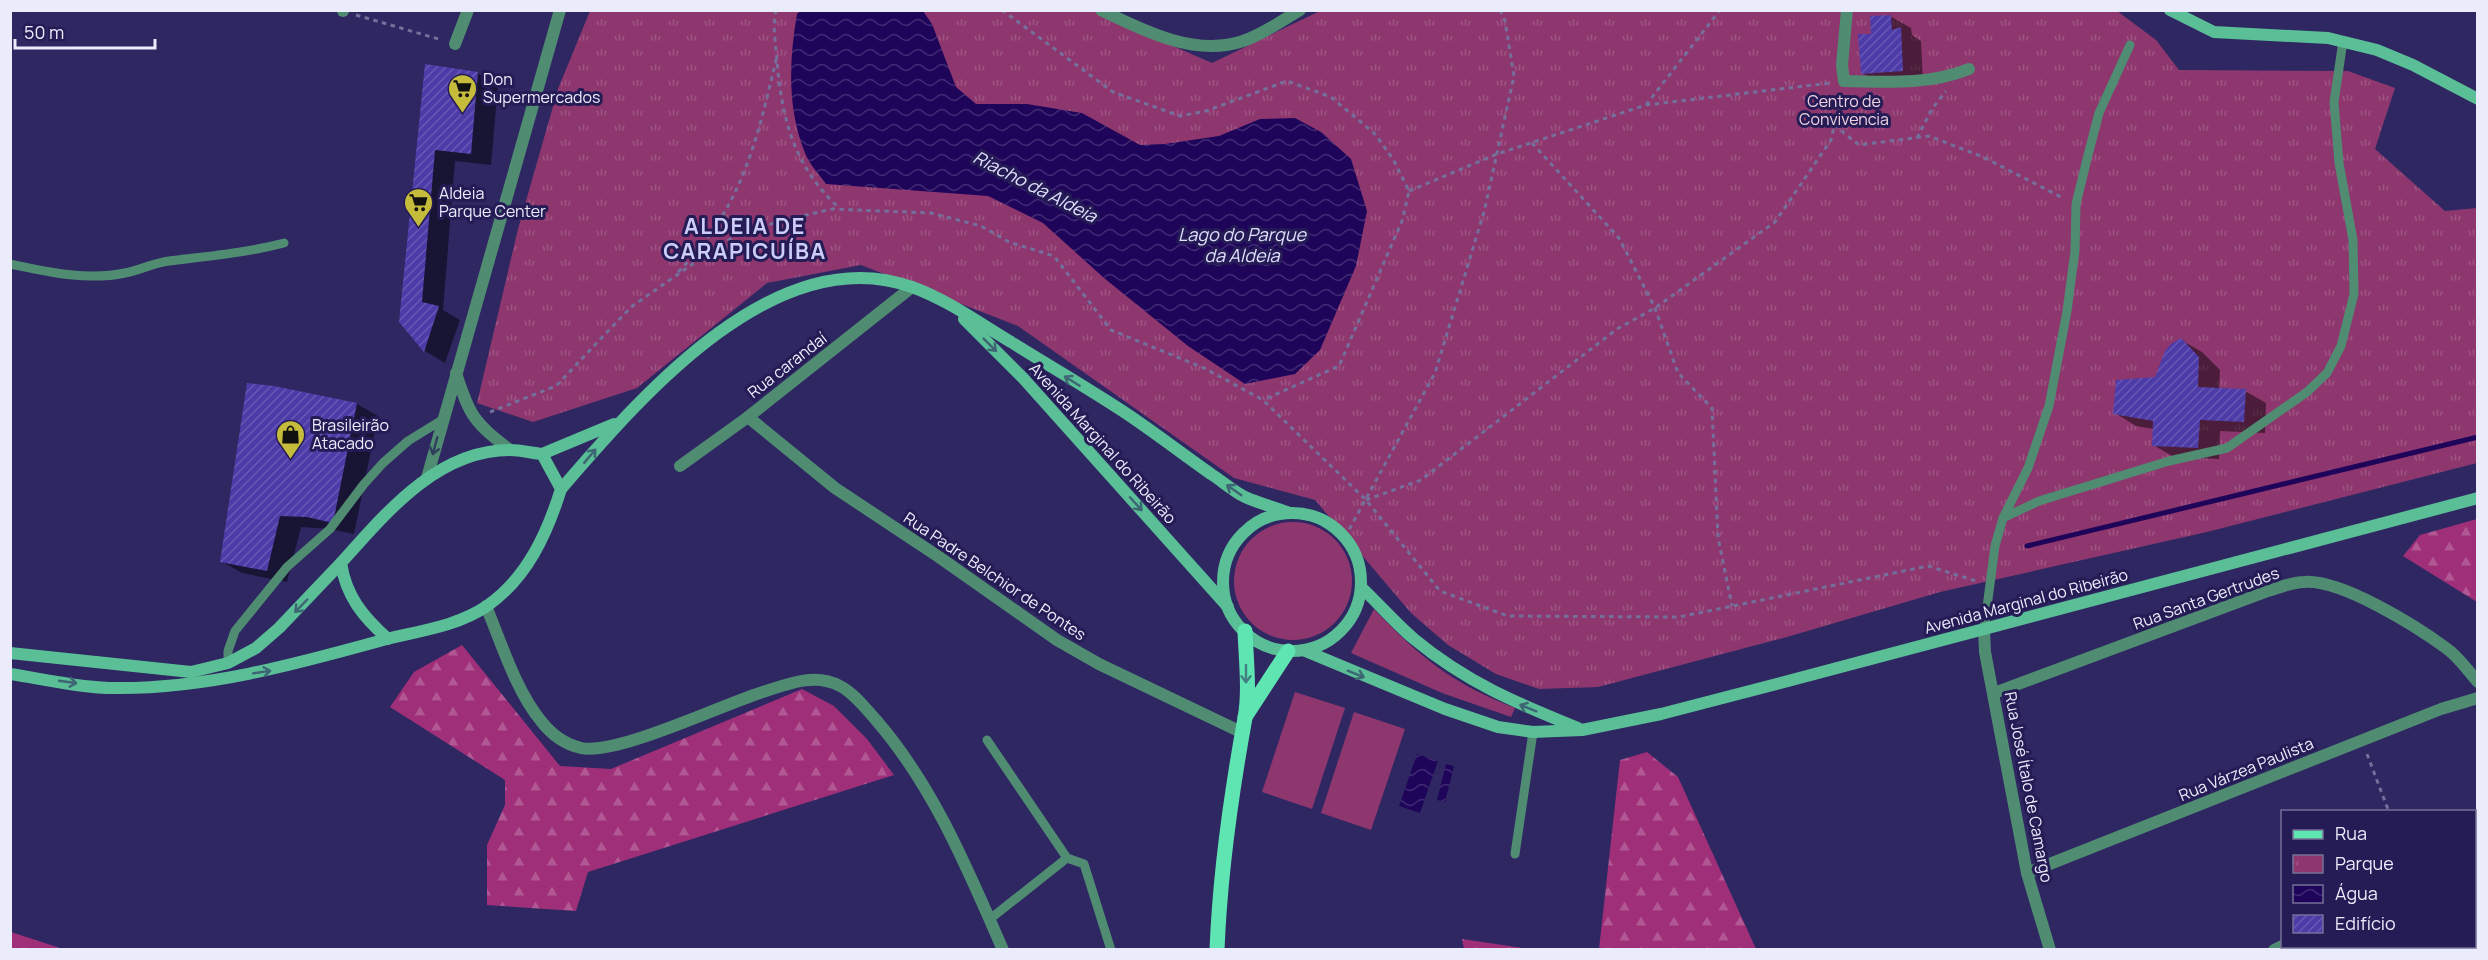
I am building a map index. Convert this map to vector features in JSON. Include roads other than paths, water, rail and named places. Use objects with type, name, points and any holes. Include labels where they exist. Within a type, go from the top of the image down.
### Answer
[{"type":"main road","points":[[2170,10],[2214,32],[2328,38],[2378,50],[2413,65],[2478,99]]},
{"type":"main road","name":"Avenida Marginal do Ribeirão","points":[[561,489],[618,423],[719,332],[746,312],[778,296],[812,285],[856,278],[882,280],[912,287],[948,304],[1130,416],[1243,496],[1287,512],[1309,515],[1329,523],[1345,537],[1358,561],[1361,587],[1357,605],[1349,621],[1336,635],[1321,645],[1296,650]]},
{"type":"main road","name":"Avenida Marginal do Ribeirão","points":[[948,304],[1023,378],[1229,608],[1245,632],[1265,645],[1296,650],[1445,709],[1498,727],[1533,732],[1582,730],[1661,714],[2478,498]]},
{"type":"main road","name":"Avenida Marginal do Ribeirão","points":[[542,454],[618,423]]},
{"type":"main road","points":[[10,653],[191,672],[228,663],[256,648],[279,628],[383,516],[427,478],[447,466],[471,456],[510,450],[542,454],[561,489],[550,524],[536,551],[515,580],[486,606],[447,625],[270,671],[192,683],[114,688],[10,674]]},
{"type":"main road","name":"Avenida Marginal do Ribeirão","points":[[1229,608],[1223,587],[1225,566],[1233,545],[1248,529],[1266,517],[1287,512]]},
{"type":"main road","points":[[340,563],[345,585],[354,603],[368,621],[388,639]]},
{"type":"main road","points":[[1361,587],[1413,638],[1462,674],[1509,701],[1582,730]]},
{"type":"main road","points":[[1217,950],[1219,889],[1243,725],[1245,632]]},
{"type":"main road","points":[[1243,725],[1296,650]]},
{"type":"street","points":[[455,44],[468,10]]},
{"type":"street","points":[[427,478],[560,10]]},
{"type":"street","points":[[1101,10],[1139,29],[1182,43],[1215,46],[1242,42],[1270,29],[1300,10]]},
{"type":"street","points":[[1847,10],[1842,65],[1844,81],[1940,79],[1965,70]]},
{"type":"street","name":"Rua carandaí","points":[[680,466],[748,417],[912,287]]},
{"type":"street","points":[[456,373],[466,405],[474,419],[510,450]]},
{"type":"street","name":"Rua Padre Belchior de Pontes","points":[[748,417],[835,488],[939,557],[1057,640],[1099,664],[1243,725]]},
{"type":"street","name":"Rua Santa Gertrudes","points":[[1994,693],[2268,591],[2303,582],[2323,583],[2345,591],[2405,622],[2448,649],[2478,682]]},
{"type":"street","points":[[486,606],[524,694],[540,720],[561,741],[583,749],[613,747],[749,696],[796,681],[823,680],[841,687],[866,708],[920,777],[942,817],[1003,950]]},
{"type":"street","name":"Rua José Ítalo de Camargo","points":[[1984,630],[1986,652],[2027,873],[2050,950]]},
{"type":"street","name":"Rua Várzea Paulista","points":[[2027,873],[2362,741],[2478,698]]},
{"type":"lane","points":[[2003,518],[2050,498],[2169,461],[2227,448],[2307,392],[2327,374],[2342,346],[2354,294],[2353,240],[2339,163],[2334,102],[2343,41]]},
{"type":"lane","points":[[1984,630],[1995,546],[2003,518],[2028,468],[2049,406],[2067,310],[2075,251],[2076,204],[2099,113],[2130,45]]},
{"type":"lane","points":[[10,264],[70,275],[103,276],[126,273],[157,263],[219,256],[284,243]]},
{"type":"lane","points":[[228,663],[228,651],[235,631],[287,567],[330,529],[383,463],[408,441],[442,420]]},
{"type":"lane","points":[[1515,854],[1533,732]]},
{"type":"lane","points":[[987,740],[1067,858],[1084,864],[1111,950]]},
{"type":"lane","points":[[990,919],[1067,858]]},
{"type":"water","name":"Lago do Parque da Aldeia","points":[[800,11],[923,11],[932,24],[956,87],[976,104],[1027,104],[1082,113],[1140,145],[1165,144],[1219,136],[1260,119],[1295,118],[1321,132],[1351,159],[1367,211],[1356,266],[1320,350],[1295,374],[1245,384],[1188,346],[1104,278],[1043,223],[988,196],[826,184],[807,157],[799,136],[792,102],[792,49],[797,14]]},
{"type":"water","points":[[1417,754],[1438,761],[1420,813],[1399,806]]},
{"type":"water","points":[[1446,764],[1454,766],[1445,802],[1437,800]]},
{"type":"waterway","points":[[2027,546],[2478,437]]},
{"type":"place","name":"Don Supermercados","points":[[462,114]]},
{"type":"place","name":"Aldeia Parque Center","points":[[418,228]]},
{"type":"place","name":"Brasileirão Atacado","points":[[291,460]]},
{"type":"district","name":"ALDEIA DE CARAPICUÍBA","points":[[745,238]]},
{"type":"park label","name":"Centro de Convivencia","points":[[1844,110]]},
{"type":"water label","name":"Riacho da Aldeia","points":[[1035,187]]}]
